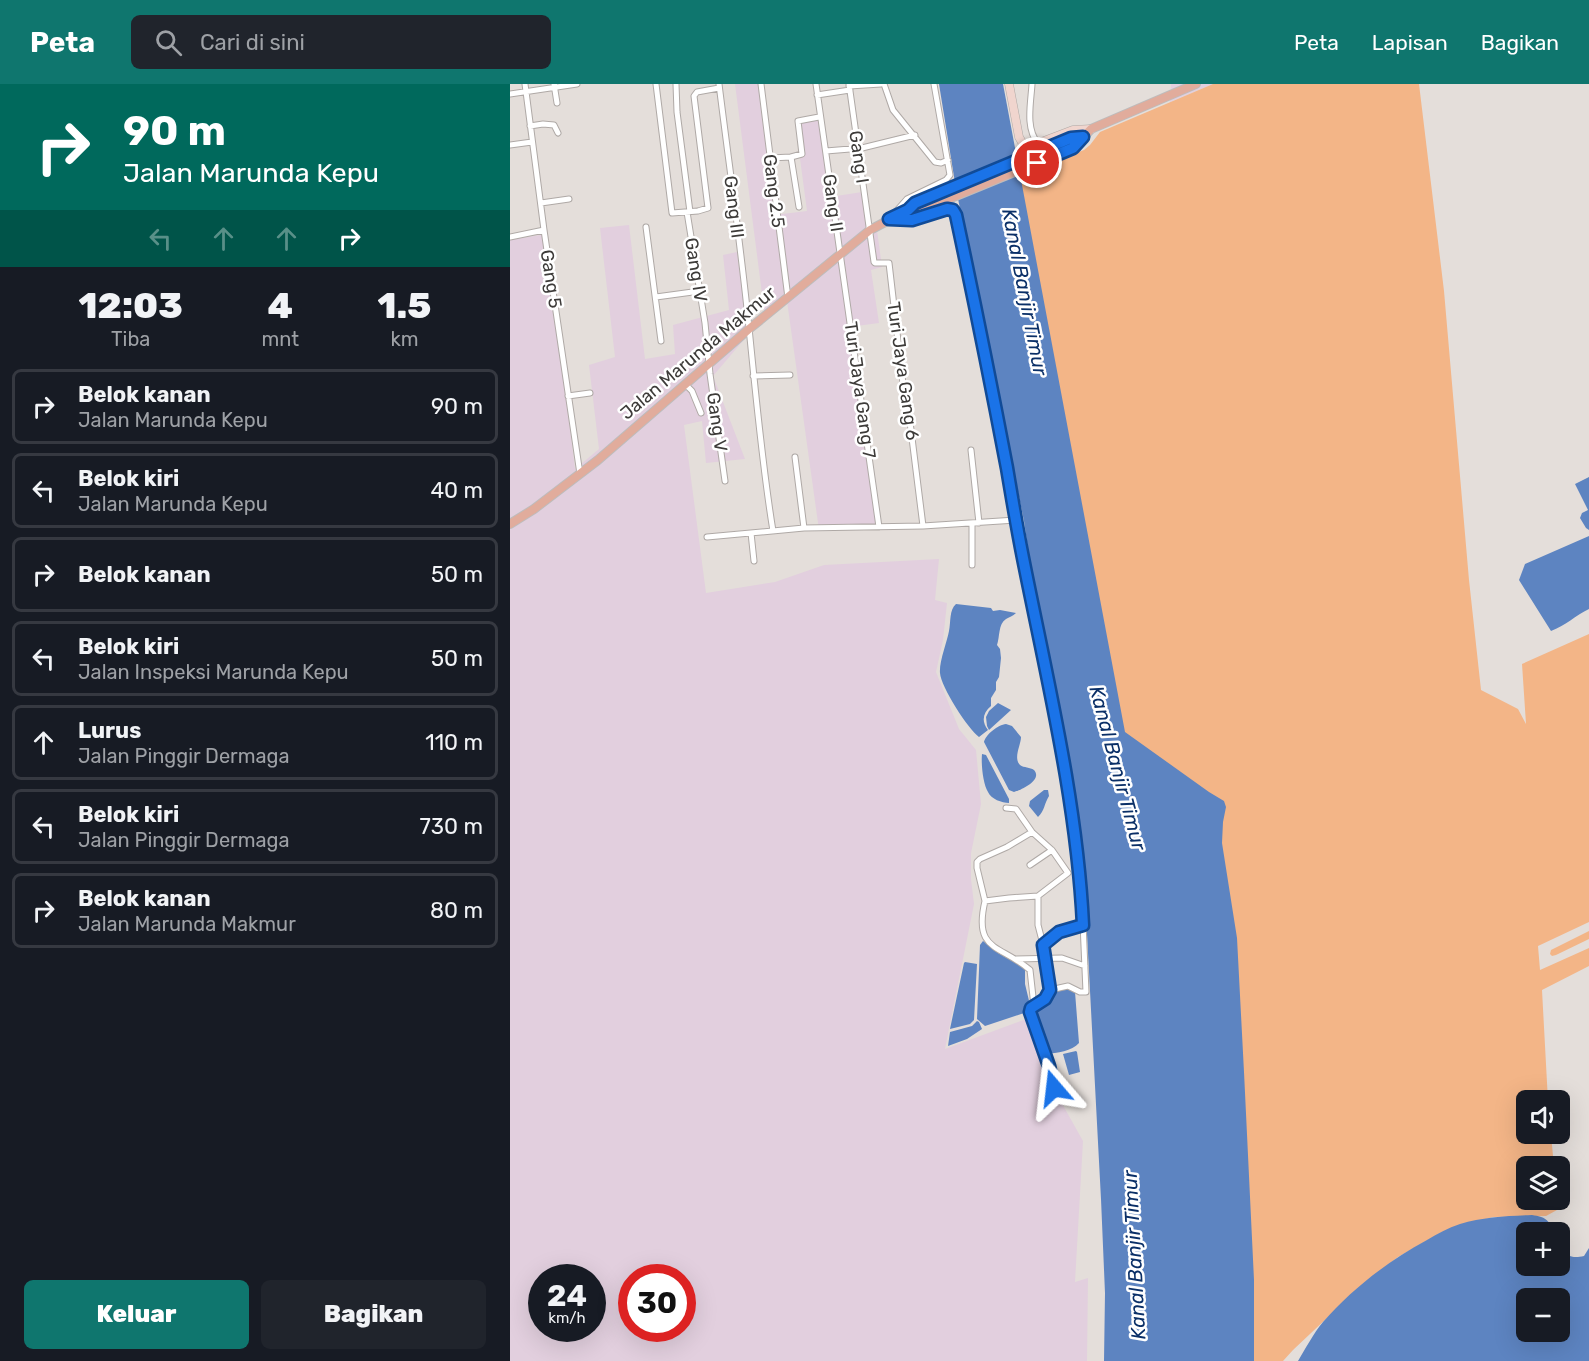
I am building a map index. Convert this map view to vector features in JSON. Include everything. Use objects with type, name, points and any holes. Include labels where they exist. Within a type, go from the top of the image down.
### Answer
[{"type":"main road","name":"Jalan Marunda Makmur","points":[[949,193],[1019,171],[1073,148],[1090,129],[1196,84]]},
{"type":"main road","name":"Jalan Marunda Makmur","points":[[510,524],[580,474],[749,329],[870,230],[908,210],[919,211],[949,193],[1017,160],[1071,138],[1083,137]]},
{"type":"street","name":"Gang 5","points":[[525,84],[580,474]]},
{"type":"street","points":[[510,94],[577,84]]},
{"type":"street","points":[[656,84],[670,213],[688,212],[708,207],[694,95],[696,92],[719,86]]},
{"type":"street","name":"Gang IV","points":[[676,84],[688,212],[709,364]]},
{"type":"street","name":"Gang 2.5","points":[[761,84],[788,298]]},
{"type":"street","name":"Gang II","points":[[816,84],[819,117],[841,254]]},
{"type":"street","points":[[817,95],[849,87],[882,84],[893,110],[935,162],[941,163],[948,160]]},
{"type":"street","points":[[889,219],[907,199],[950,175],[934,84]]},
{"type":"street","points":[[1009,84],[1020,141],[1027,146],[1073,130],[1090,129]]},
{"type":"street","points":[[1032,84],[1031,132],[1038,143]]},
{"type":"street","points":[[554,86],[557,103]]},
{"type":"street","name":"Gang III","points":[[719,86],[749,329],[765,483],[773,531]]},
{"type":"street","name":"Gang I","points":[[849,87],[870,230]]},
{"type":"street","points":[[770,158],[802,154],[798,121],[819,117]]},
{"type":"street","points":[[530,126],[551,124],[558,133]]},
{"type":"street","points":[[826,152],[857,148],[915,135]]},
{"type":"street","points":[[510,145],[532,142]]},
{"type":"street","points":[[791,157],[799,207]]},
{"type":"street","points":[[541,203],[568,199]]},
{"type":"street","points":[[889,219],[912,220],[947,209],[953,210],[979,322],[1022,554],[1045,663],[1075,834],[1086,992],[1080,992],[1068,986],[1050,990]]},
{"type":"street","points":[[646,227],[661,341]]},
{"type":"street","points":[[510,237],[544,230]]},
{"type":"street","name":"Turi Jaya Gang 6","points":[[870,230],[874,262],[889,263],[923,526]]},
{"type":"street","name":"Turi Jaya Gang 7","points":[[841,254],[879,526]]},
{"type":"street","points":[[656,297],[700,291]]},
{"type":"street","name":"Gang V","points":[[709,364],[725,481]]},
{"type":"street","points":[[753,376],[790,375]]},
{"type":"street","points":[[686,385],[692,391],[701,413]]},
{"type":"street","points":[[568,396],[590,393]]},
{"type":"street","points":[[971,450],[975,523],[972,565]]},
{"type":"street","points":[[795,457],[804,528]]},
{"type":"street","points":[[707,537],[804,528],[923,526],[1016,520]]},
{"type":"street","points":[[751,533],[754,561]]},
{"type":"street","points":[[986,901],[1038,896],[1067,876],[1068,872],[1052,850],[1032,832],[1016,809],[1006,808]]},
{"type":"street","points":[[1032,832],[976,862],[986,901],[982,920],[984,936],[995,947],[1030,970],[1034,1006]]},
{"type":"street","points":[[1030,865],[1052,850]]},
{"type":"street","points":[[1065,867],[1078,863]]},
{"type":"street","points":[[1038,896],[1038,925],[1046,958],[1050,990],[1045,999],[1031,1008],[1030,1012],[1049,1066],[1054,1088],[1060,1099]]},
{"type":"street","points":[[1043,945],[1059,932],[1083,925]]},
{"type":"street","points":[[1014,959],[1064,958],[1085,966]]},
{"type":"shaded area","points":[[735,84],[758,84],[774,215],[807,211],[795,121],[819,117],[830,197],[862,192],[868,227],[876,223],[882,267],[871,270],[879,323],[849,327],[877,530],[819,530],[787,301],[765,317]]},
{"type":"shaded area","points":[[1171,84],[1213,84],[1170,102]]},
{"type":"shaded area","points":[[1213,84],[1419,84],[1444,291],[1481,690],[1518,709],[1526,724],[1522,664],[1589,634],[1589,922],[1538,946],[1540,970],[1589,948],[1589,966],[1542,990],[1547,1090],[1516,1090],[1516,1144],[1552,1144],[1553,1156],[1516,1156],[1516,1210],[1557,1210],[1546,1216],[1493,1217],[1442,1232],[1398,1257],[1363,1284],[1283,1361],[1249,1361],[1123,737],[1016,176],[1084,150],[1100,132]]},
{"type":"shaded area","points":[[629,225],[645,359],[675,354],[673,325],[729,310],[723,255],[737,252],[748,335],[713,376],[745,459],[706,463],[702,421],[684,425],[706,593],[775,582],[824,565],[939,559],[935,600],[947,603],[943,640],[936,672],[959,729],[976,750],[981,804],[971,853],[974,904],[945,1049],[1029,1018],[1055,1091],[1083,1141],[1075,1282],[1088,1278],[1087,1361],[510,1361],[510,240],[546,234],[575,469],[599,449],[589,365],[615,357],[600,228]]},
{"type":"shaded area","points":[[1589,931],[1589,939],[1556,955],[1550,954],[1551,950]]},
{"type":"water","name":"Kanal Banjir Timur","points":[[939,84],[1003,84],[1125,732],[1224,801],[1226,807],[1222,843],[1237,938],[1254,1280],[1254,1361],[1104,1361],[1105,1293],[1101,1199],[1079,827],[1036,604],[1024,521],[956,189]]},
{"type":"water","points":[[1589,477],[1589,530],[1580,518],[1582,513],[1588,510],[1575,484]]},
{"type":"water","points":[[1589,536],[1589,609],[1551,631],[1519,580],[1525,564]]},
{"type":"water","points":[[956,604],[1016,613],[1003,621],[1000,627],[997,645],[1001,658],[999,677],[996,690],[991,698],[991,706],[984,717],[988,730],[979,737],[968,726],[956,707],[945,688],[940,673],[951,613]]},
{"type":"water","points":[[998,703],[1011,710],[989,730],[986,717]]},
{"type":"water","points":[[1006,724],[1012,726],[1021,737],[1017,755],[1018,762],[1034,770],[1036,774],[1030,784],[1014,792],[1009,790],[984,742],[993,730]]},
{"type":"water","points":[[982,754],[986,755],[1009,803],[997,800],[988,792],[983,774]]},
{"type":"water","points":[[1044,790],[1048,790],[1049,796],[1038,817],[1029,806],[1030,801]]},
{"type":"water","points":[[983,941],[998,953],[1025,968],[1025,984],[1031,1009],[985,1026],[977,1019],[980,945]]},
{"type":"water","points":[[964,963],[977,964],[974,1020],[970,1024],[950,1029]]},
{"type":"water","points":[[1068,987],[1075,992],[1079,1043],[1068,1050],[1046,1054],[1031,1012],[1051,992]]},
{"type":"water","points":[[977,1021],[982,1029],[967,1039],[948,1046],[950,1032],[972,1026]]},
{"type":"water","points":[[1076,1051],[1080,1072],[1069,1075],[1063,1054]]},
{"type":"water","points":[[1532,1215],[1549,1222],[1516,1222],[1516,1276],[1570,1276],[1570,1256],[1584,1256],[1589,1248],[1589,1361],[1298,1361],[1323,1322],[1371,1277],[1398,1257],[1439,1233],[1460,1224],[1486,1218]]},
{"type":"route","points":[[1037,163],[1073,148],[1083,137],[1071,138],[948,188],[915,203],[908,210],[889,219],[912,220],[947,209],[953,210],[956,215],[1044,658],[1072,813],[1083,925],[1057,933],[1043,945],[1050,990],[1045,999],[1031,1008],[1030,1012],[1049,1066],[1054,1088]]}]
